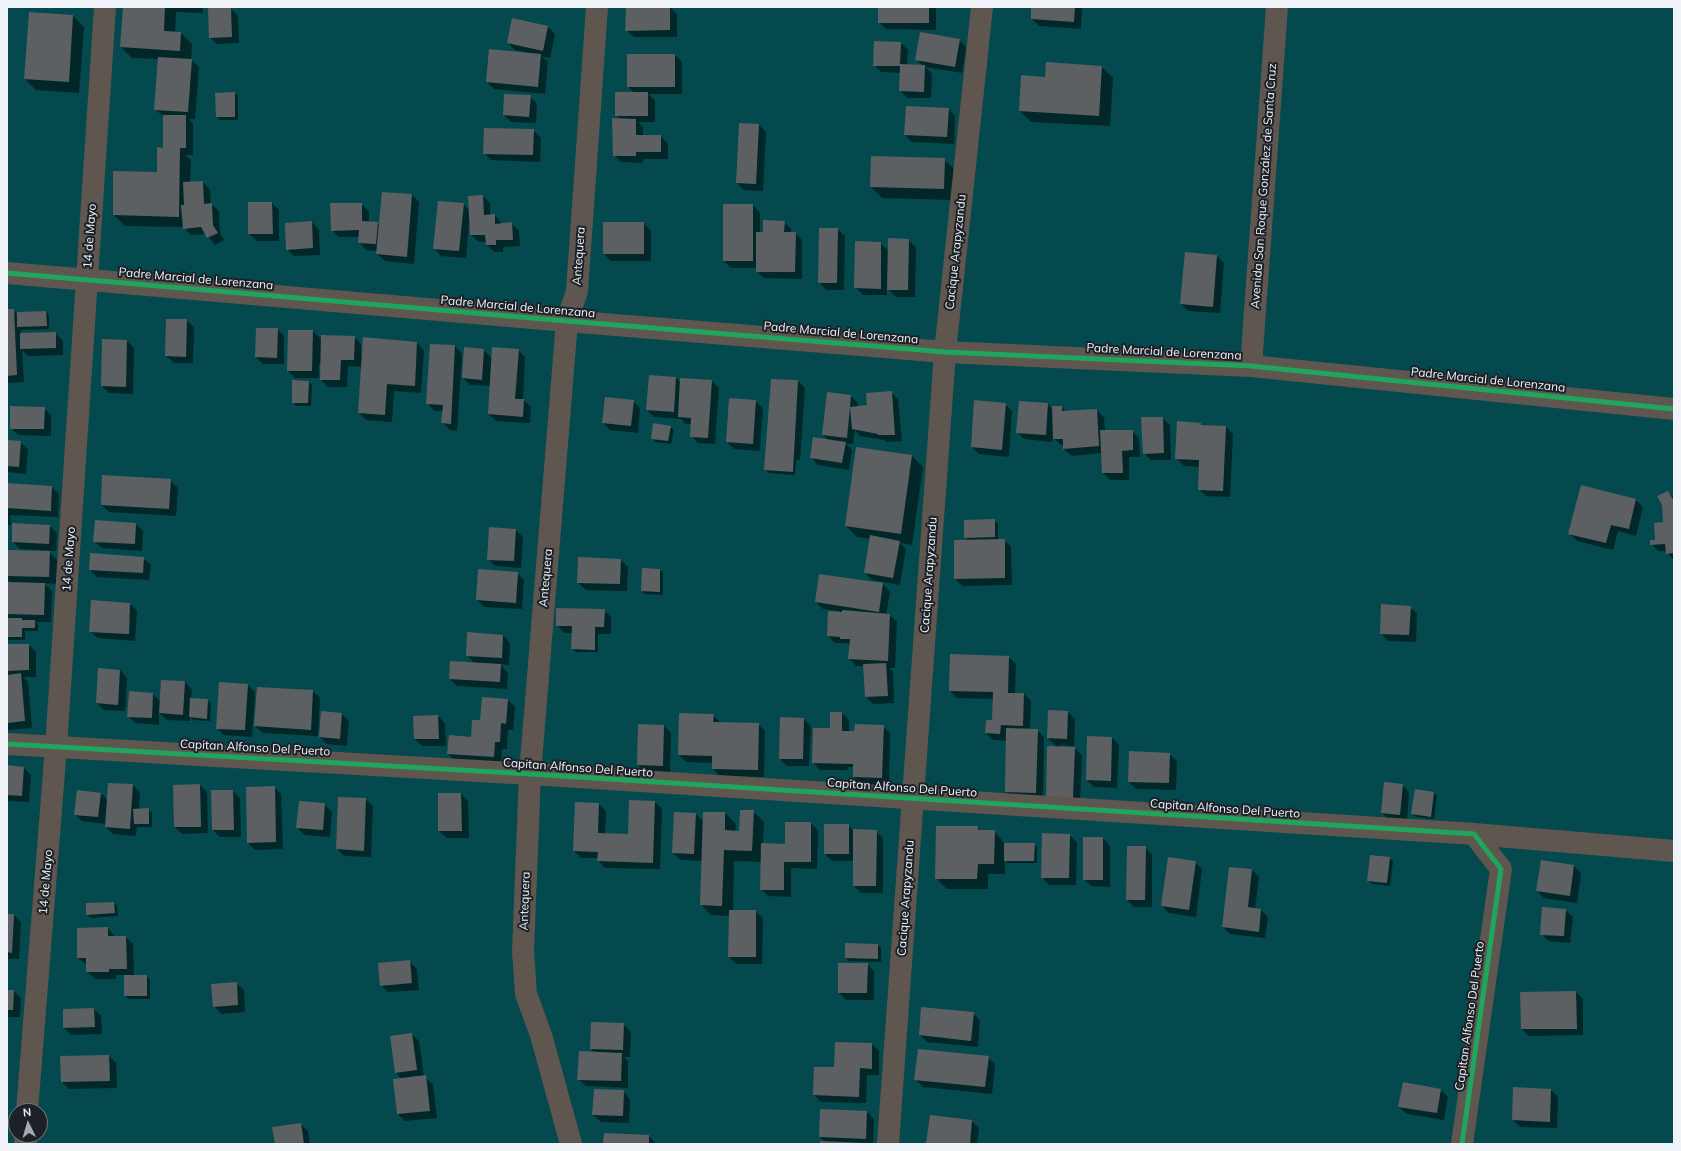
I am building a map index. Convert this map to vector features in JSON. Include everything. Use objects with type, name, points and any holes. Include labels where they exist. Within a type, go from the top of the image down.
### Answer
[{"type":"street","name":"14 de Mayo","points":[[29,1103],[56,747],[105,7]]},
{"type":"street","name":"Antequera","points":[[571,1144],[541,1035],[526,994],[523,951],[530,774],[567,322],[577,291],[597,7]]},
{"type":"street","name":"Cacique Arapyzandu","points":[[888,1144],[946,352],[982,7]]},
{"type":"street","name":"Avenida San Roque González de Santa Cruz","points":[[1251,366],[1277,7]]},
{"type":"street","name":"Padre Marcial de Lorenzana","points":[[7,273],[567,322],[946,352],[1251,366],[1674,409]]},
{"type":"street","name":"Capitan Alfonso Del Puerto","points":[[7,744],[530,774],[1474,834],[1501,869],[1462,1144]]},
{"type":"street","points":[[1474,834],[1674,851]]},
{"type":"water","points":[[7,7],[1674,7],[1674,1144],[7,1144]]},
{"type":"building","points":[[123,7],[165,7],[164,31],[181,32],[180,51],[120,47]]},
{"type":"building","points":[[626,7],[670,7],[670,30],[625,31]]},
{"type":"building","points":[[878,7],[929,7],[929,23],[878,23]]},
{"type":"building","points":[[1031,7],[1075,7],[1074,22],[1031,19]]},
{"type":"building","points":[[208,8],[231,8],[232,37],[209,38]]},
{"type":"building","points":[[29,12],[73,15],[69,82],[24,79]]},
{"type":"building","points":[[512,18],[548,26],[543,51],[507,43]]},
{"type":"building","points":[[920,32],[960,39],[955,67],[915,60]]},
{"type":"building","points":[[874,41],[901,42],[900,64],[925,65],[924,92],[899,91],[900,66],[873,66]]},
{"type":"building","points":[[489,49],[541,54],[538,87],[486,82]]},
{"type":"building","points":[[627,54],[675,54],[675,87],[627,87]]},
{"type":"building","points":[[158,57],[192,59],[188,112],[154,110]]},
{"type":"building","points":[[1046,62],[1102,66],[1099,116],[1019,111],[1021,75],[1045,77]]},
{"type":"building","points":[[235,92],[235,117],[216,117],[215,93]]},
{"type":"building","points":[[615,92],[648,92],[648,116],[615,116]]},
{"type":"building","points":[[504,94],[531,95],[529,117],[503,115]]},
{"type":"building","points":[[906,106],[949,108],[947,137],[904,135]]},
{"type":"building","points":[[163,115],[186,115],[186,148],[180,148],[179,217],[113,215],[113,171],[157,172],[157,147],[163,148]]},
{"type":"building","points":[[612,118],[636,119],[636,135],[661,135],[661,152],[636,152],[636,156],[613,156]]},
{"type":"building","points":[[739,123],[759,124],[756,184],[736,183]]},
{"type":"building","points":[[484,128],[534,129],[533,155],[483,154]]},
{"type":"building","points":[[871,156],[945,158],[944,189],[870,187]]},
{"type":"building","points":[[203,181],[204,204],[212,203],[213,225],[218,233],[207,238],[201,227],[183,229],[181,205],[184,205],[183,182]]},
{"type":"building","points":[[382,192],[412,194],[407,257],[376,254]]},
{"type":"building","points":[[483,195],[484,215],[495,214],[495,224],[512,222],[513,240],[496,240],[496,245],[486,245],[485,235],[470,235],[468,196]]},
{"type":"building","points":[[438,201],[464,203],[459,251],[433,249]]},
{"type":"building","points":[[248,202],[272,202],[273,234],[248,234]]},
{"type":"building","points":[[330,203],[362,203],[362,221],[378,222],[376,244],[358,243],[359,230],[331,231]]},
{"type":"building","points":[[723,204],[753,204],[753,261],[723,261]]},
{"type":"building","points":[[763,220],[785,221],[784,232],[796,232],[795,272],[756,272],[756,232],[763,232]]},
{"type":"building","points":[[312,221],[313,248],[286,250],[285,223]]},
{"type":"building","points":[[603,222],[644,222],[644,254],[603,254]]},
{"type":"building","points":[[819,228],[838,228],[837,283],[818,283]]},
{"type":"building","points":[[888,238],[909,239],[908,290],[887,290]]},
{"type":"building","points":[[855,241],[881,242],[881,289],[854,288]]},
{"type":"building","points":[[1185,252],[1217,255],[1213,307],[1180,304]]},
{"type":"building","points":[[7,309],[14,309],[17,375],[7,376]]},
{"type":"building","points":[[46,311],[47,326],[17,327],[17,312]]},
{"type":"building","points":[[166,319],[187,319],[186,357],[165,356]]},
{"type":"building","points":[[256,328],[278,328],[277,358],[255,357]]},
{"type":"building","points":[[288,330],[313,330],[312,371],[287,371]]},
{"type":"building","points":[[56,332],[56,348],[20,349],[20,333]]},
{"type":"building","points":[[321,335],[355,336],[354,360],[341,360],[340,380],[320,380]]},
{"type":"building","points":[[363,337],[417,342],[415,386],[387,384],[385,415],[358,413]]},
{"type":"building","points":[[102,339],[127,340],[126,387],[101,386]]},
{"type":"building","points":[[430,344],[455,345],[451,424],[441,423],[443,405],[426,404]]},
{"type":"building","points":[[464,347],[484,349],[482,380],[462,378]]},
{"type":"building","points":[[492,347],[519,349],[515,399],[524,399],[523,417],[488,414]]},
{"type":"building","points":[[649,375],[676,377],[674,412],[646,410]]},
{"type":"building","points":[[680,378],[712,380],[708,438],[690,437],[691,418],[678,417]]},
{"type":"building","points":[[771,379],[798,380],[793,472],[764,470]]},
{"type":"building","points":[[292,380],[309,381],[308,403],[292,403]]},
{"type":"building","points":[[892,391],[895,435],[878,435],[852,429],[850,407],[867,405],[866,393]]},
{"type":"building","points":[[827,392],[851,395],[847,438],[822,435]]},
{"type":"building","points":[[605,397],[634,400],[631,426],[602,423]]},
{"type":"building","points":[[729,398],[756,400],[753,444],[726,442]]},
{"type":"building","points":[[974,400],[1006,403],[1002,450],[971,447]]},
{"type":"building","points":[[1019,401],[1048,403],[1046,435],[1016,433]]},
{"type":"building","points":[[10,406],[45,407],[44,429],[10,429]]},
{"type":"building","points":[[1052,406],[1062,406],[1062,411],[1097,409],[1099,446],[1063,449],[1063,439],[1053,439]]},
{"type":"building","points":[[1141,417],[1163,417],[1164,453],[1143,454]]},
{"type":"building","points":[[1177,421],[1201,423],[1201,425],[1226,426],[1223,491],[1198,490],[1199,460],[1175,459]]},
{"type":"building","points":[[653,423],[671,426],[668,441],[651,439]]},
{"type":"building","points":[[1100,430],[1133,430],[1133,450],[1122,451],[1123,473],[1102,473]]},
{"type":"building","points":[[813,437],[846,442],[842,463],[810,458]]},
{"type":"building","points":[[7,440],[21,441],[19,467],[7,466]]},
{"type":"building","points":[[856,447],[912,455],[901,534],[845,526]]},
{"type":"building","points":[[102,475],[171,479],[169,509],[101,505]]},
{"type":"building","points":[[7,483],[52,486],[51,511],[7,508]]},
{"type":"building","points":[[1581,485],[1636,499],[1629,529],[1611,525],[1606,543],[1568,534]]},
{"type":"building","points":[[1668,491],[1674,501],[1674,553],[1666,554],[1665,544],[1650,545],[1650,540],[1655,540],[1654,523],[1663,522],[1662,505],[1657,496]]},
{"type":"building","points":[[995,519],[995,537],[964,538],[964,520]]},
{"type":"building","points":[[95,520],[136,523],[135,544],[93,542]]},
{"type":"building","points":[[12,523],[50,525],[49,544],[12,542]]},
{"type":"building","points":[[489,527],[516,529],[514,561],[487,560]]},
{"type":"building","points":[[870,535],[900,541],[893,578],[864,573]]},
{"type":"building","points":[[1005,539],[1005,578],[954,579],[954,540]]},
{"type":"building","points":[[7,550],[50,551],[49,577],[7,576]]},
{"type":"building","points":[[90,553],[144,557],[143,573],[89,570]]},
{"type":"building","points":[[578,557],[621,559],[620,584],[577,583]]},
{"type":"building","points":[[642,568],[660,569],[660,592],[641,591]]},
{"type":"building","points":[[478,569],[518,572],[516,603],[476,600]]},
{"type":"building","points":[[819,574],[883,583],[879,612],[815,602]]},
{"type":"building","points":[[7,582],[45,583],[44,615],[7,614]]},
{"type":"building","points":[[91,600],[130,603],[129,634],[89,632]]},
{"type":"building","points":[[1381,604],[1411,606],[1409,635],[1380,634]]},
{"type":"building","points":[[556,608],[605,609],[604,627],[595,627],[595,650],[571,649],[572,626],[556,626]]},
{"type":"building","points":[[842,610],[890,614],[888,661],[848,659],[850,639],[840,639],[840,637],[827,636],[828,611],[842,612]]},
{"type":"building","points":[[7,618],[35,620],[35,628],[22,628],[22,637],[7,637]]},
{"type":"building","points":[[467,632],[503,635],[502,658],[466,656]]},
{"type":"building","points":[[7,644],[29,644],[29,670],[7,671]]},
{"type":"building","points":[[950,654],[1009,656],[1008,693],[1024,693],[1023,726],[1001,725],[1000,734],[985,733],[986,720],[992,720],[993,692],[949,691]]},
{"type":"building","points":[[450,661],[501,664],[500,682],[449,679]]},
{"type":"building","points":[[886,663],[888,696],[865,697],[863,664]]},
{"type":"building","points":[[98,668],[120,670],[118,705],[96,703]]},
{"type":"building","points":[[21,673],[25,721],[7,723],[7,675]]},
{"type":"building","points":[[161,680],[185,681],[183,715],[159,713]]},
{"type":"building","points":[[219,682],[248,684],[245,730],[216,729]]},
{"type":"building","points":[[257,687],[313,690],[311,730],[254,726]]},
{"type":"building","points":[[129,691],[153,693],[152,718],[127,717]]},
{"type":"building","points":[[482,697],[508,699],[506,724],[501,723],[500,742],[495,742],[494,757],[447,754],[449,735],[471,737],[472,720],[480,720]]},
{"type":"building","points":[[190,698],[208,699],[207,719],[189,717]]},
{"type":"building","points":[[1048,710],[1068,711],[1067,739],[1047,738]]},
{"type":"building","points":[[321,711],[342,713],[340,739],[319,737]]},
{"type":"building","points":[[830,712],[842,712],[842,731],[854,731],[855,724],[884,725],[882,778],[853,777],[853,764],[812,763],[813,728],[830,728]]},
{"type":"building","points":[[679,713],[714,714],[713,722],[759,723],[758,770],[712,769],[712,756],[678,755]]},
{"type":"building","points":[[438,715],[439,739],[414,739],[413,716]]},
{"type":"building","points":[[780,717],[804,718],[803,759],[779,759]]},
{"type":"building","points":[[638,724],[664,725],[663,766],[637,765]]},
{"type":"building","points":[[1006,728],[1038,729],[1036,793],[1005,792]]},
{"type":"building","points":[[1087,736],[1112,737],[1111,781],[1086,780]]},
{"type":"building","points":[[1047,746],[1075,747],[1073,798],[1046,797]]},
{"type":"building","points":[[1129,751],[1170,753],[1169,783],[1128,782]]},
{"type":"building","points":[[7,765],[24,767],[22,796],[7,795]]},
{"type":"building","points":[[1384,782],[1403,784],[1400,815],[1381,813]]},
{"type":"building","points":[[108,783],[133,784],[130,829],[105,827]]},
{"type":"building","points":[[200,784],[201,827],[174,827],[173,785]]},
{"type":"building","points":[[275,786],[276,842],[247,843],[246,787]]},
{"type":"building","points":[[1415,789],[1434,792],[1431,817],[1411,814]]},
{"type":"building","points":[[77,790],[101,793],[98,817],[74,815]]},
{"type":"building","points":[[211,790],[233,790],[234,830],[212,830]]},
{"type":"building","points":[[438,793],[461,793],[462,831],[438,831]]},
{"type":"building","points":[[338,797],[366,798],[364,851],[336,849]]},
{"type":"building","points":[[629,800],[655,801],[653,863],[597,861],[598,852],[573,851],[575,802],[599,803],[598,833],[628,834]]},
{"type":"building","points":[[299,801],[325,803],[323,830],[296,828]]},
{"type":"building","points":[[149,808],[149,824],[134,824],[133,809]]},
{"type":"building","points":[[740,810],[754,810],[752,851],[724,850],[722,906],[700,905],[703,812],[725,812],[725,830],[739,831]]},
{"type":"building","points":[[674,812],[696,813],[694,854],[672,853]]},
{"type":"building","points":[[785,822],[811,822],[811,862],[784,862],[784,890],[760,890],[761,843],[785,844]]},
{"type":"building","points":[[824,824],[849,824],[849,854],[824,854]]},
{"type":"building","points":[[936,826],[978,826],[978,830],[995,830],[994,864],[978,864],[977,879],[935,879]]},
{"type":"building","points":[[853,829],[877,830],[876,886],[853,886]]},
{"type":"building","points":[[1042,833],[1070,834],[1069,878],[1041,878]]},
{"type":"building","points":[[1083,837],[1103,837],[1103,880],[1083,880]]},
{"type":"building","points":[[1004,843],[1035,843],[1034,861],[1004,861]]},
{"type":"building","points":[[1127,846],[1146,846],[1145,900],[1126,900]]},
{"type":"building","points":[[1370,855],[1390,857],[1387,883],[1367,881]]},
{"type":"building","points":[[1168,857],[1196,861],[1189,910],[1161,906]]},
{"type":"building","points":[[1541,860],[1574,865],[1570,896],[1536,891]]},
{"type":"building","points":[[1229,867],[1252,869],[1248,907],[1261,909],[1259,932],[1222,927]]},
{"type":"building","points":[[114,902],[115,913],[86,915],[86,903]]},
{"type":"building","points":[[1542,907],[1566,909],[1564,936],[1540,935]]},
{"type":"building","points":[[729,910],[756,910],[756,957],[728,957]]},
{"type":"building","points":[[7,914],[14,914],[12,953],[7,952]]},
{"type":"building","points":[[108,927],[108,936],[126,936],[127,969],[109,969],[109,972],[86,972],[86,958],[77,958],[77,928]]},
{"type":"building","points":[[845,943],[878,944],[878,959],[845,958]]},
{"type":"building","points":[[410,960],[412,983],[380,986],[378,963]]},
{"type":"building","points":[[838,963],[868,963],[867,993],[838,993]]},
{"type":"building","points":[[124,975],[147,975],[147,996],[124,996]]},
{"type":"building","points":[[237,982],[238,1005],[213,1007],[211,984]]},
{"type":"building","points":[[7,990],[14,990],[13,1010],[7,1010]]},
{"type":"building","points":[[1576,991],[1577,1029],[1521,1029],[1520,992]]},
{"type":"building","points":[[921,1007],[974,1012],[971,1041],[919,1035]]},
{"type":"building","points":[[94,1008],[95,1027],[63,1028],[63,1009]]},
{"type":"building","points":[[591,1022],[624,1023],[623,1050],[590,1049]]},
{"type":"building","points":[[412,1033],[417,1070],[395,1073],[390,1036]]},
{"type":"building","points":[[835,1042],[872,1043],[872,1069],[860,1068],[859,1097],[813,1095],[814,1067],[834,1067]]},
{"type":"building","points":[[918,1049],[989,1056],[985,1087],[914,1080]]},
{"type":"building","points":[[579,1051],[622,1053],[621,1081],[577,1080]]},
{"type":"building","points":[[109,1055],[110,1081],[61,1082],[60,1056]]},
{"type":"building","points":[[426,1075],[430,1111],[397,1114],[393,1079]]},
{"type":"building","points":[[1403,1082],[1441,1089],[1437,1113],[1398,1107]]},
{"type":"building","points":[[1513,1087],[1551,1089],[1550,1122],[1512,1120]]},
{"type":"building","points":[[594,1089],[624,1090],[623,1116],[592,1115]]},
{"type":"building","points":[[820,1109],[867,1111],[866,1139],[819,1137]]},
{"type":"building","points":[[930,1115],[972,1120],[970,1144],[926,1144]]},
{"type":"building","points":[[301,1123],[304,1144],[275,1144],[272,1127]]},
{"type":"building","points":[[604,1133],[649,1135],[649,1144],[603,1144]]},
{"type":"building","points":[[820,1141],[866,1143],[820,1144]]},
{"type":"cycle path","points":[[7,273],[945,352],[1251,366],[1674,409]]},
{"type":"cycle path","points":[[7,744],[530,774],[1474,834],[1501,869],[1462,1144]]}]
